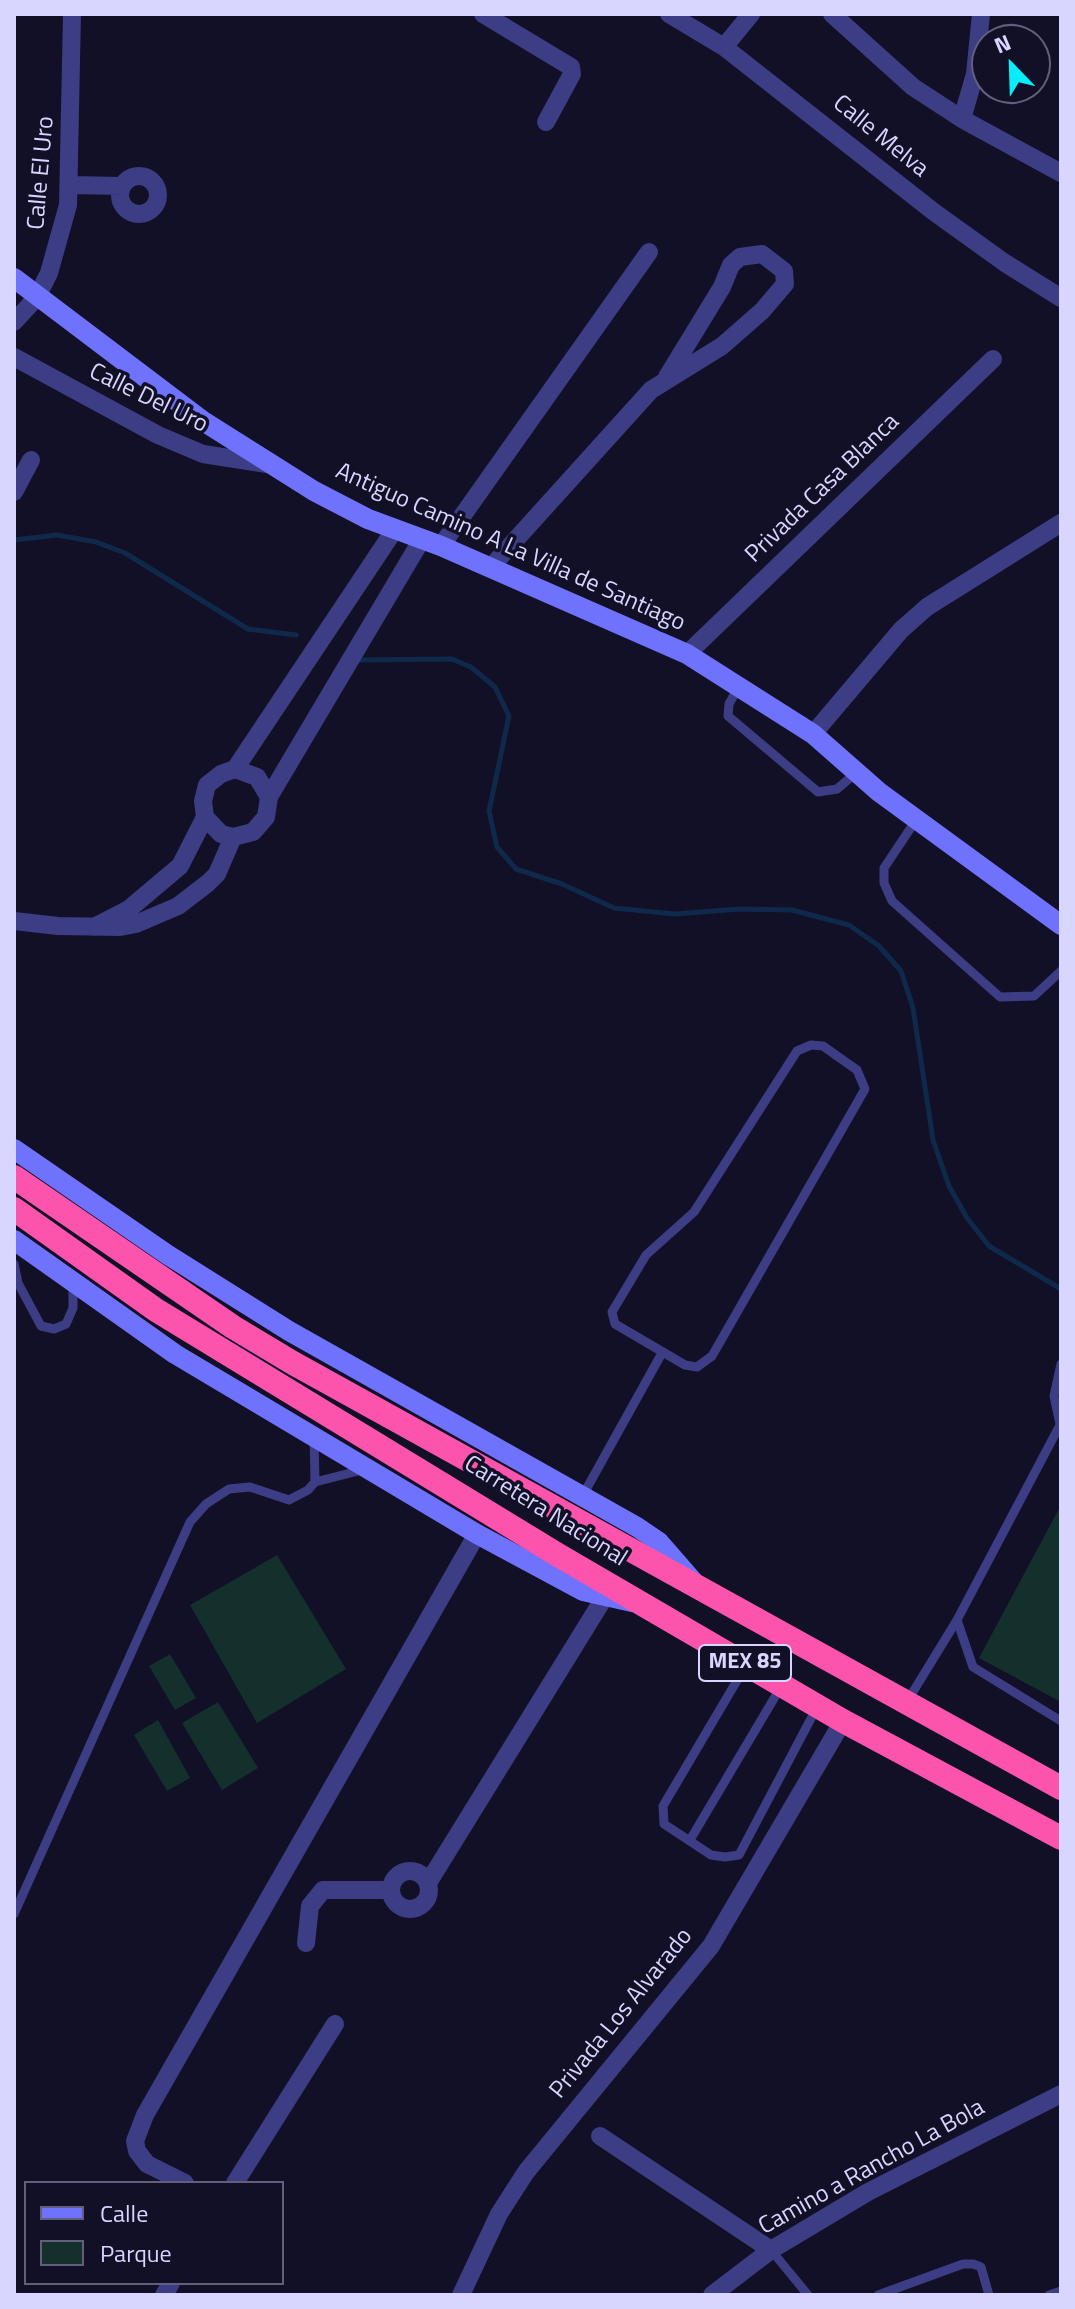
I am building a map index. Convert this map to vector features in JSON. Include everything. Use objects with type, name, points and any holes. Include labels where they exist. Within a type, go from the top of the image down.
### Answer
[{"type":"highway","name":"Carretera Nacional","points":[[14,1177],[233,1327],[455,1454],[693,1581],[1061,1788]]},
{"type":"highway","name":"Carretera Nacional","points":[[14,1209],[156,1310],[642,1603],[843,1721],[1061,1838]]},
{"type":"street","name":"Calle El Uro","points":[[14,322],[37,297],[61,241],[70,185],[72,14]]},
{"type":"street","points":[[483,14],[571,67],[572,74],[546,122]]},
{"type":"street","name":"Calle Melva","points":[[669,14],[724,47],[934,212],[1005,263],[1061,298]]},
{"type":"street","points":[[724,47],[751,14]]},
{"type":"street","points":[[832,14],[883,64],[962,119],[1061,173]]},
{"type":"street","points":[[962,119],[975,74],[981,14]]},
{"type":"street","points":[[70,185],[122,186]]},
{"type":"street","points":[[205,817],[221,834],[233,837],[253,832],[260,825],[266,817],[269,797],[432,543],[649,252]]},
{"type":"street","points":[[491,567],[601,440],[667,377],[722,346],[745,328],[785,284],[784,271],[762,254],[740,257],[731,265],[722,287],[667,377]]},
{"type":"street","name":"Antiguo Camino A La Villa de Santiago","points":[[14,278],[203,421],[267,464],[328,498],[395,529],[491,567],[687,654],[739,686],[813,734],[916,820],[1061,925]]},
{"type":"street","name":"Calle Del Uro","points":[[14,357],[169,440],[203,454],[267,464]]},
{"type":"street","name":"Privada Casa Blanca","points":[[687,654],[993,359]]},
{"type":"street","points":[[14,492],[31,460]]},
{"type":"street","points":[[813,734],[901,630],[927,607],[1061,523]]},
{"type":"street","points":[[94,927],[129,909],[162,885],[180,866],[205,817],[203,801],[207,785],[221,774],[235,769],[395,529]]},
{"type":"street","points":[[235,769],[257,777],[269,797]]},
{"type":"street","points":[[14,921],[94,927],[136,924],[178,906],[217,874],[233,837]]},
{"type":"street","name":"MEX 85","points":[[14,1149],[168,1255],[289,1331],[583,1495],[659,1542],[693,1581]]},
{"type":"street","name":"MEX 85","points":[[14,1240],[153,1339],[477,1534],[538,1569],[604,1598],[642,1603]]},
{"type":"street","points":[[181,2181],[147,2164],[137,2151],[135,2141],[145,2115],[477,1534]]},
{"type":"street","points":[[428,1883],[418,1873],[410,1871],[397,1877],[391,1890],[392,1897],[402,1908],[417,1908],[428,1898],[428,1883],[604,1598]]},
{"type":"street","name":"Privada Los Alvarado","points":[[461,2295],[499,2214],[526,2172],[711,1946],[843,1721]]},
{"type":"street","points":[[306,1943],[310,1906],[323,1890],[391,1890]]},
{"type":"street","points":[[236,2181],[335,2024]]},
{"type":"street","name":"Camino a Rancho La Bola","points":[[712,2295],[771,2250],[868,2192],[1061,2094]]},
{"type":"street","points":[[600,2136],[771,2250]]},
{"type":"lane","points":[[739,686],[729,704],[728,716],[818,792],[837,789],[857,772]]},
{"type":"lane","points":[[916,820],[884,868],[884,883],[892,901],[1000,997],[1034,996],[1061,971]]},
{"type":"lane","points":[[811,1045],[823,1046],[857,1070],[865,1089],[707,1363],[697,1367],[685,1365],[662,1353],[615,1324],[612,1312],[646,1255],[694,1212],[797,1051],[811,1045]]},
{"type":"lane","points":[[14,1267],[28,1306],[41,1326],[54,1329],[66,1324],[73,1308],[73,1280]]},
{"type":"lane","points":[[583,1495],[662,1353]]},
{"type":"lane","points":[[907,1702],[957,1620],[1060,1423],[1054,1396],[1061,1364]]},
{"type":"lane","points":[[314,1438],[315,1482]]},
{"type":"lane","points":[[14,1914],[190,1522],[206,1504],[229,1489],[250,1487],[289,1500],[308,1490],[315,1482],[369,1468]]},
{"type":"lane","points":[[957,1620],[973,1667],[1061,1721]]},
{"type":"lane","points":[[747,1665],[663,1806],[664,1824],[711,1855],[739,1855],[818,1706]]},
{"type":"lane","points":[[690,1840],[782,1685]]},
{"type":"lane","points":[[771,2250],[808,2295]]},
{"type":"lane","points":[[878,2295],[963,2264],[973,2264],[981,2267],[989,2295]]},
{"type":"lane","points":[[1049,2295],[1061,2291]]},
{"type":"green space","points":[[1061,1505],[1061,1702],[979,1658]]},
{"type":"green space","points":[[277,1555],[346,1669],[257,1723],[190,1605]]},
{"type":"green space","points":[[170,1654],[196,1698],[175,1710],[149,1666]]},
{"type":"green space","points":[[218,1702],[258,1768],[222,1790],[182,1723]]},
{"type":"green space","points":[[158,1720],[190,1778],[167,1791],[134,1735]]},
{"type":"waterway","points":[[14,540],[57,535],[96,542],[125,553],[248,629],[296,635]]},
{"type":"waterway","points":[[356,660],[452,659],[471,667],[495,687],[509,716],[489,811],[497,847],[516,869],[562,884],[614,908],[675,914],[740,909],[792,910],[849,925],[879,946],[901,971],[913,1008],[933,1140],[949,1186],[967,1218],[989,1246],[1061,1289]]}]
